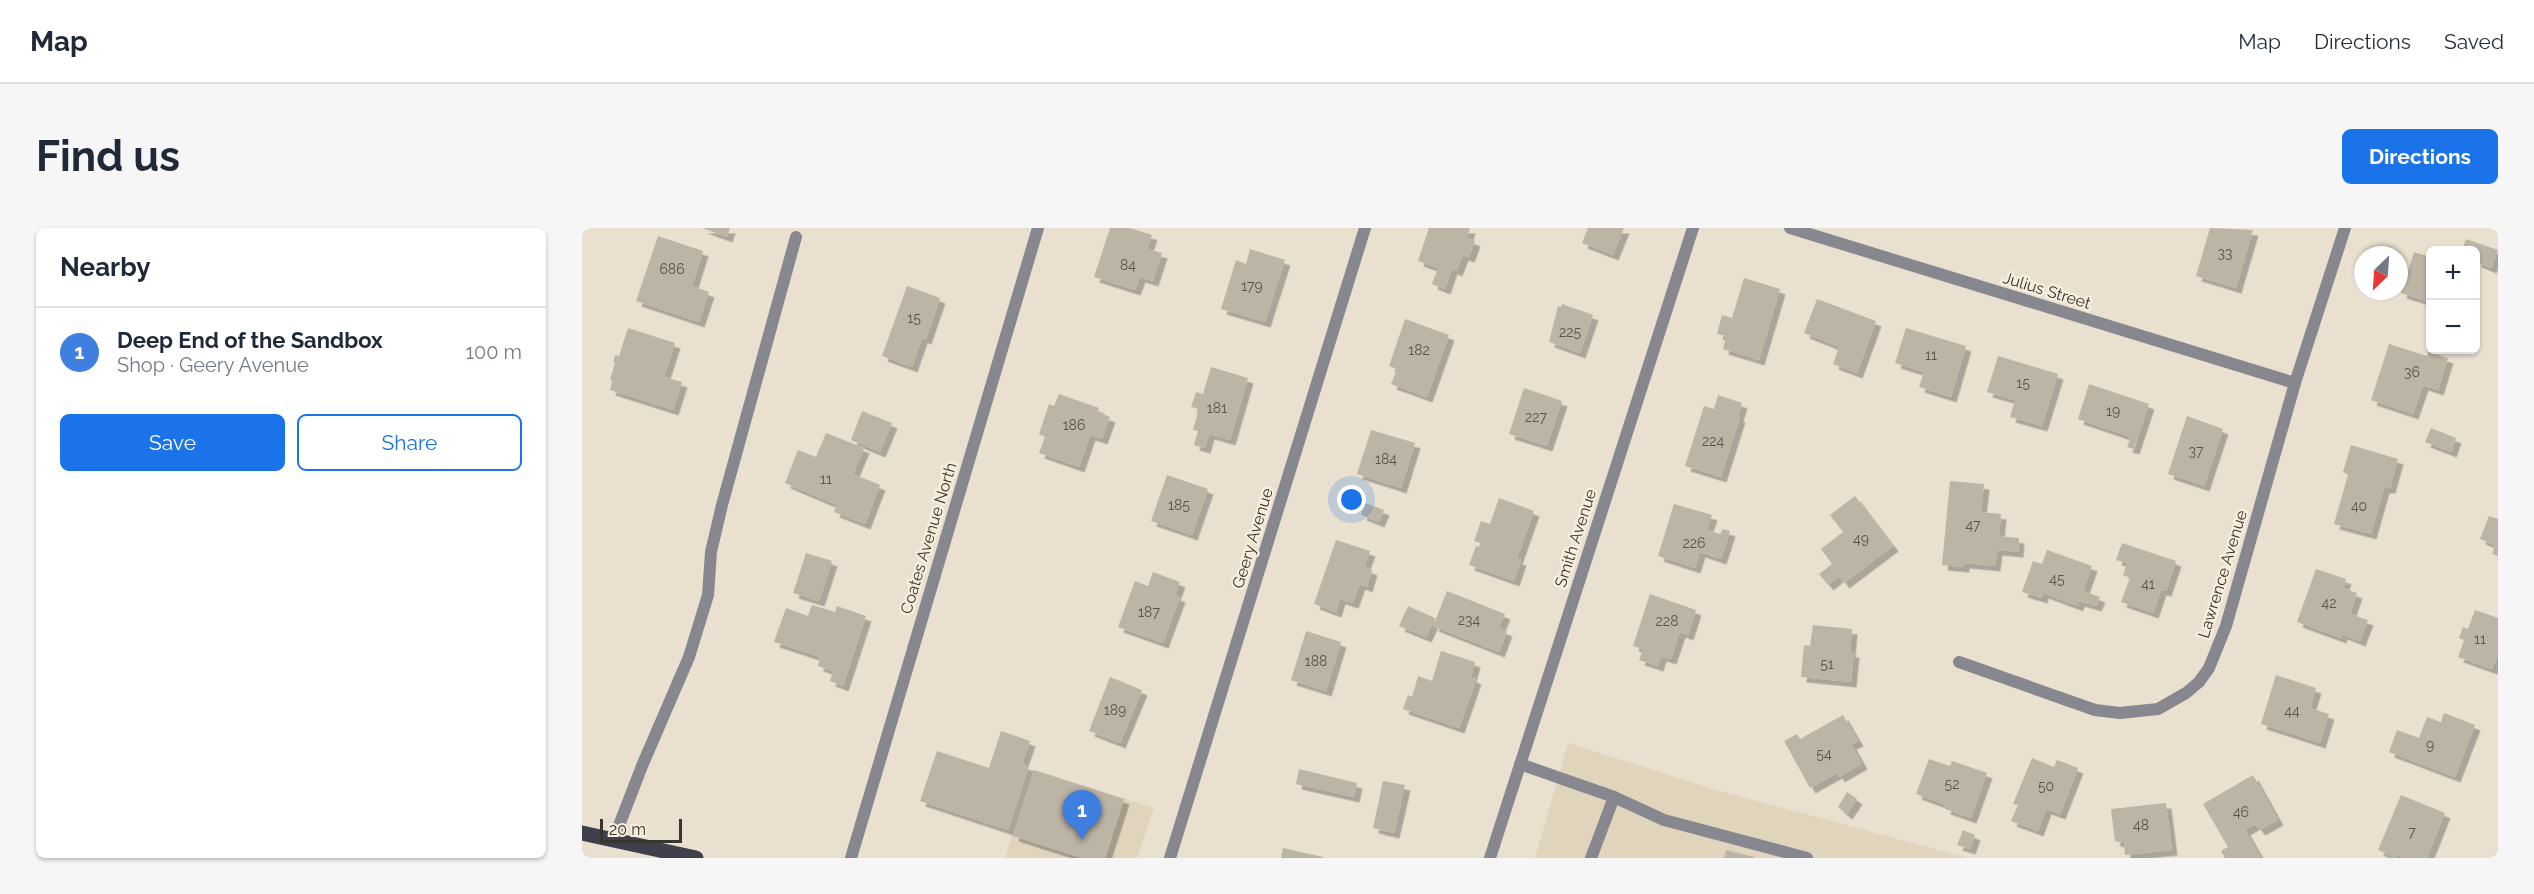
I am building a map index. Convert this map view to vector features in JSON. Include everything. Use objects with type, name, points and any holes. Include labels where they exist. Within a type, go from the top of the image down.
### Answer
[{"type":"main road","points":[[582,833],[696,858]]},
{"type":"street","name":"Coates Avenue North","points":[[851,858],[1038,228]]},
{"type":"street","name":"Geery Avenue","points":[[1170,858],[1365,228]]},
{"type":"street","name":"Smith Avenue","points":[[1490,858],[1693,228]]},
{"type":"street","name":"Julius Street","points":[[1790,228],[2295,383]]},
{"type":"street","name":"Lawrence Avenue","points":[[1959,662],[2095,710],[2120,713],[2158,709],[2186,693],[2199,682],[2209,668],[2226,626],[2295,383],[2345,228]]},
{"type":"street","points":[[613,841],[642,765],[689,657],[708,595],[711,552],[796,237]]},
{"type":"street","points":[[1520,764],[1614,796],[1664,820],[1807,858]]},
{"type":"street","points":[[1591,858],[1614,796]]},
{"type":"shaded area","points":[[1568,743],[1713,789],[1968,858],[1535,858]]},
{"type":"shaded area","points":[[1034,770],[1154,808],[1137,858],[1005,858]]},
{"type":"building","points":[[702,228],[730,228],[727,237]]},
{"type":"building","points":[[1110,228],[1130,228],[1152,235],[1147,249],[1162,253],[1153,281],[1140,277],[1135,290],[1094,277]]},
{"type":"building","points":[[1429,228],[1470,228],[1467,238],[1475,241],[1469,257],[1463,255],[1457,271],[1452,269],[1445,289],[1432,284],[1438,268],[1418,261]]},
{"type":"building","points":[[1588,228],[1624,228],[1613,255],[1582,243]]},
{"type":"building","points":[[2210,228],[2253,230],[2236,288],[2196,276]]},
{"type":"building","points":[[658,236],[703,251],[692,286],[709,292],[699,322],[636,301]]},
{"type":"building","points":[[2466,239],[2498,250],[2491,268],[2480,264],[2480,246],[2463,246]]},
{"type":"building","points":[[1250,249],[1285,260],[1265,322],[1221,309],[1236,260],[1246,264]]},
{"type":"building","points":[[2414,252],[2426,256],[2426,301],[2408,295],[2408,271]]},
{"type":"building","points":[[1744,278],[1780,289],[1759,360],[1723,349],[1726,336],[1717,334],[1722,315],[1732,318]]},
{"type":"building","points":[[907,286],[940,298],[926,339],[922,338],[912,367],[882,356]]},
{"type":"building","points":[[1817,299],[1876,321],[1857,373],[1833,364],[1839,347],[1804,333]]},
{"type":"building","points":[[1562,304],[1593,315],[1580,353],[1549,342],[1558,306],[1561,307]]},
{"type":"building","points":[[1405,319],[1449,335],[1427,397],[1391,384],[1397,369],[1389,366]]},
{"type":"building","points":[[628,328],[675,343],[664,377],[682,382],[673,410],[610,390],[615,355],[619,356]]},
{"type":"building","points":[[1906,328],[1966,346],[1951,397],[1919,387],[1924,372],[1895,363]]},
{"type":"building","points":[[2389,344],[2427,356],[2428,354],[2435,354],[2448,358],[2438,390],[2423,385],[2413,414],[2371,400]]},
{"type":"building","points":[[1998,356],[2058,374],[2042,426],[2010,417],[2015,400],[1987,392]]},
{"type":"building","points":[[1211,367],[1248,378],[1230,440],[1209,434],[1205,448],[1194,445],[1198,431],[1193,430],[1199,409],[1191,407],[1196,392],[1203,394]]},
{"type":"building","points":[[2089,384],[2149,404],[2134,449],[2127,447],[2131,437],[2078,419]]},
{"type":"building","points":[[1524,388],[1562,401],[1547,446],[1509,434]]},
{"type":"building","points":[[1059,394],[1099,408],[1097,412],[1110,417],[1102,439],[1090,435],[1079,467],[1039,453],[1045,437],[1039,434],[1049,404],[1054,406]]},
{"type":"building","points":[[1718,395],[1742,403],[1738,416],[1740,417],[1721,477],[1685,466],[1704,406],[1714,409]]},
{"type":"building","points":[[862,411],[892,423],[880,452],[851,440]]},
{"type":"building","points":[[2187,416],[2223,429],[2204,486],[2168,474]]},
{"type":"building","points":[[2431,428],[2456,438],[2451,452],[2425,442]]},
{"type":"building","points":[[1371,430],[1415,443],[1401,488],[1357,474]]},
{"type":"building","points":[[826,433],[864,448],[853,474],[880,485],[865,524],[834,512],[837,505],[785,483],[798,450],[816,457]]},
{"type":"building","points":[[2351,445],[2398,459],[2390,488],[2384,488],[2371,534],[2334,524],[2348,475],[2343,472]]},
{"type":"building","points":[[1167,475],[1208,489],[1192,535],[1151,521]]},
{"type":"building","points":[[1950,481],[1984,484],[1981,512],[2001,514],[1999,536],[2019,538],[2018,552],[1997,550],[1995,566],[1964,563],[1964,567],[1942,565]]},
{"type":"building","points":[[1855,496],[1893,546],[1844,583],[1839,576],[1828,585],[1819,574],[1832,564],[1821,549],[1843,532],[1830,515]]},
{"type":"building","points":[[1499,498],[1534,511],[1517,559],[1521,560],[1514,581],[1469,565],[1476,546],[1481,547],[1482,544],[1474,541],[1481,521],[1490,524]]},
{"type":"building","points":[[1365,503],[1384,510],[1379,522],[1361,515]]},
{"type":"building","points":[[1674,504],[1712,515],[1707,530],[1720,534],[1723,529],[1730,531],[1721,559],[1700,552],[1695,568],[1658,556]]},
{"type":"building","points":[[2489,516],[2498,519],[2498,556],[2492,554],[2495,545],[2480,539]]},
{"type":"building","points":[[1336,540],[1370,551],[1364,567],[1372,570],[1367,587],[1360,584],[1353,603],[1340,599],[1336,612],[1314,604]]},
{"type":"building","points":[[2122,543],[2176,561],[2166,591],[2161,590],[2153,613],[2121,602],[2130,578],[2123,575],[2127,563],[2116,560]]},
{"type":"building","points":[[2047,550],[2092,566],[2083,591],[2100,597],[2096,606],[2079,601],[2078,606],[2043,593],[2042,598],[2022,592],[2033,561],[2042,564]]},
{"type":"building","points":[[806,553],[832,561],[819,601],[793,593]]},
{"type":"building","points":[[2316,569],[2346,579],[2343,588],[2357,593],[2350,614],[2368,620],[2360,641],[2342,634],[2341,638],[2297,622]]},
{"type":"building","points":[[1153,572],[1180,582],[1175,595],[1180,597],[1163,643],[1118,627],[1135,581],[1148,586]]},
{"type":"building","points":[[1447,591],[1505,614],[1499,628],[1507,631],[1499,652],[1433,626]]},
{"type":"building","points":[[1650,594],[1696,610],[1688,635],[1680,632],[1671,659],[1661,656],[1658,666],[1639,660],[1643,649],[1633,646]]},
{"type":"building","points":[[812,605],[835,612],[837,606],[866,616],[843,686],[830,681],[833,671],[818,666],[820,657],[774,642],[786,608],[808,616]]},
{"type":"building","points":[[1408,606],[1435,618],[1426,637],[1399,626]]},
{"type":"building","points":[[2475,610],[2498,618],[2498,654],[2492,669],[2458,657],[2464,640],[2459,638],[2463,627],[2468,629]]},
{"type":"building","points":[[1813,625],[1852,629],[1850,652],[1854,652],[1851,682],[1801,677],[1804,645],[1810,646]]},
{"type":"building","points":[[1306,631],[1341,642],[1326,691],[1291,680]]},
{"type":"building","points":[[1441,651],[1475,662],[1471,677],[1476,679],[1459,728],[1403,709],[1408,695],[1412,697],[1418,676],[1432,681]]},
{"type":"building","points":[[2276,675],[2316,688],[2310,708],[2329,714],[2320,743],[2261,724]]},
{"type":"building","points":[[1110,677],[1142,690],[1120,743],[1089,731]]},
{"type":"building","points":[[2444,713],[2475,725],[2455,777],[2389,752],[2397,730],[2419,738],[2427,717],[2441,722]]},
{"type":"building","points":[[1843,715],[1858,741],[1851,744],[1862,764],[1839,777],[1837,773],[1810,788],[1784,741],[1797,734],[1800,739]]},
{"type":"building","points":[[1001,731],[1030,741],[1022,764],[1029,766],[1008,830],[920,801],[937,751],[989,768]]},
{"type":"building","points":[[2032,758],[2054,767],[2057,760],[2078,768],[2060,814],[2046,809],[2038,831],[2011,821],[2018,805],[2013,804]]},
{"type":"building","points":[[1929,759],[1950,766],[1952,761],[1987,773],[1971,818],[1945,809],[1946,805],[1916,794]]},
{"type":"building","points":[[1299,769],[1357,783],[1354,797],[1296,784]]},
{"type":"building","points":[[1034,770],[1124,799],[1105,858],[1082,858],[1013,836]]},
{"type":"building","points":[[2253,775],[2278,820],[2260,830],[2255,824],[2245,830],[2261,858],[2225,858],[2221,851],[2228,847],[2203,804]]},
{"type":"building","points":[[1383,781],[1405,785],[1394,833],[1373,828]]},
{"type":"building","points":[[1847,792],[1857,799],[1847,814],[1838,807]]},
{"type":"building","points":[[2401,795],[2445,813],[2427,858],[2405,858],[2397,855],[2396,858],[2378,850]]},
{"type":"building","points":[[2166,803],[2172,850],[2125,855],[2124,843],[2115,841],[2111,809]]},
{"type":"building","points":[[1963,830],[1975,835],[1970,849],[1957,845]]},
{"type":"building","points":[[1283,848],[1323,857],[1323,858],[1281,858]]},
{"type":"building","points":[[1726,850],[1754,857],[1754,858],[1724,858]]},
{"type":"place","name":"Deep End of the Sandbox","points":[[1082,840]]}]
